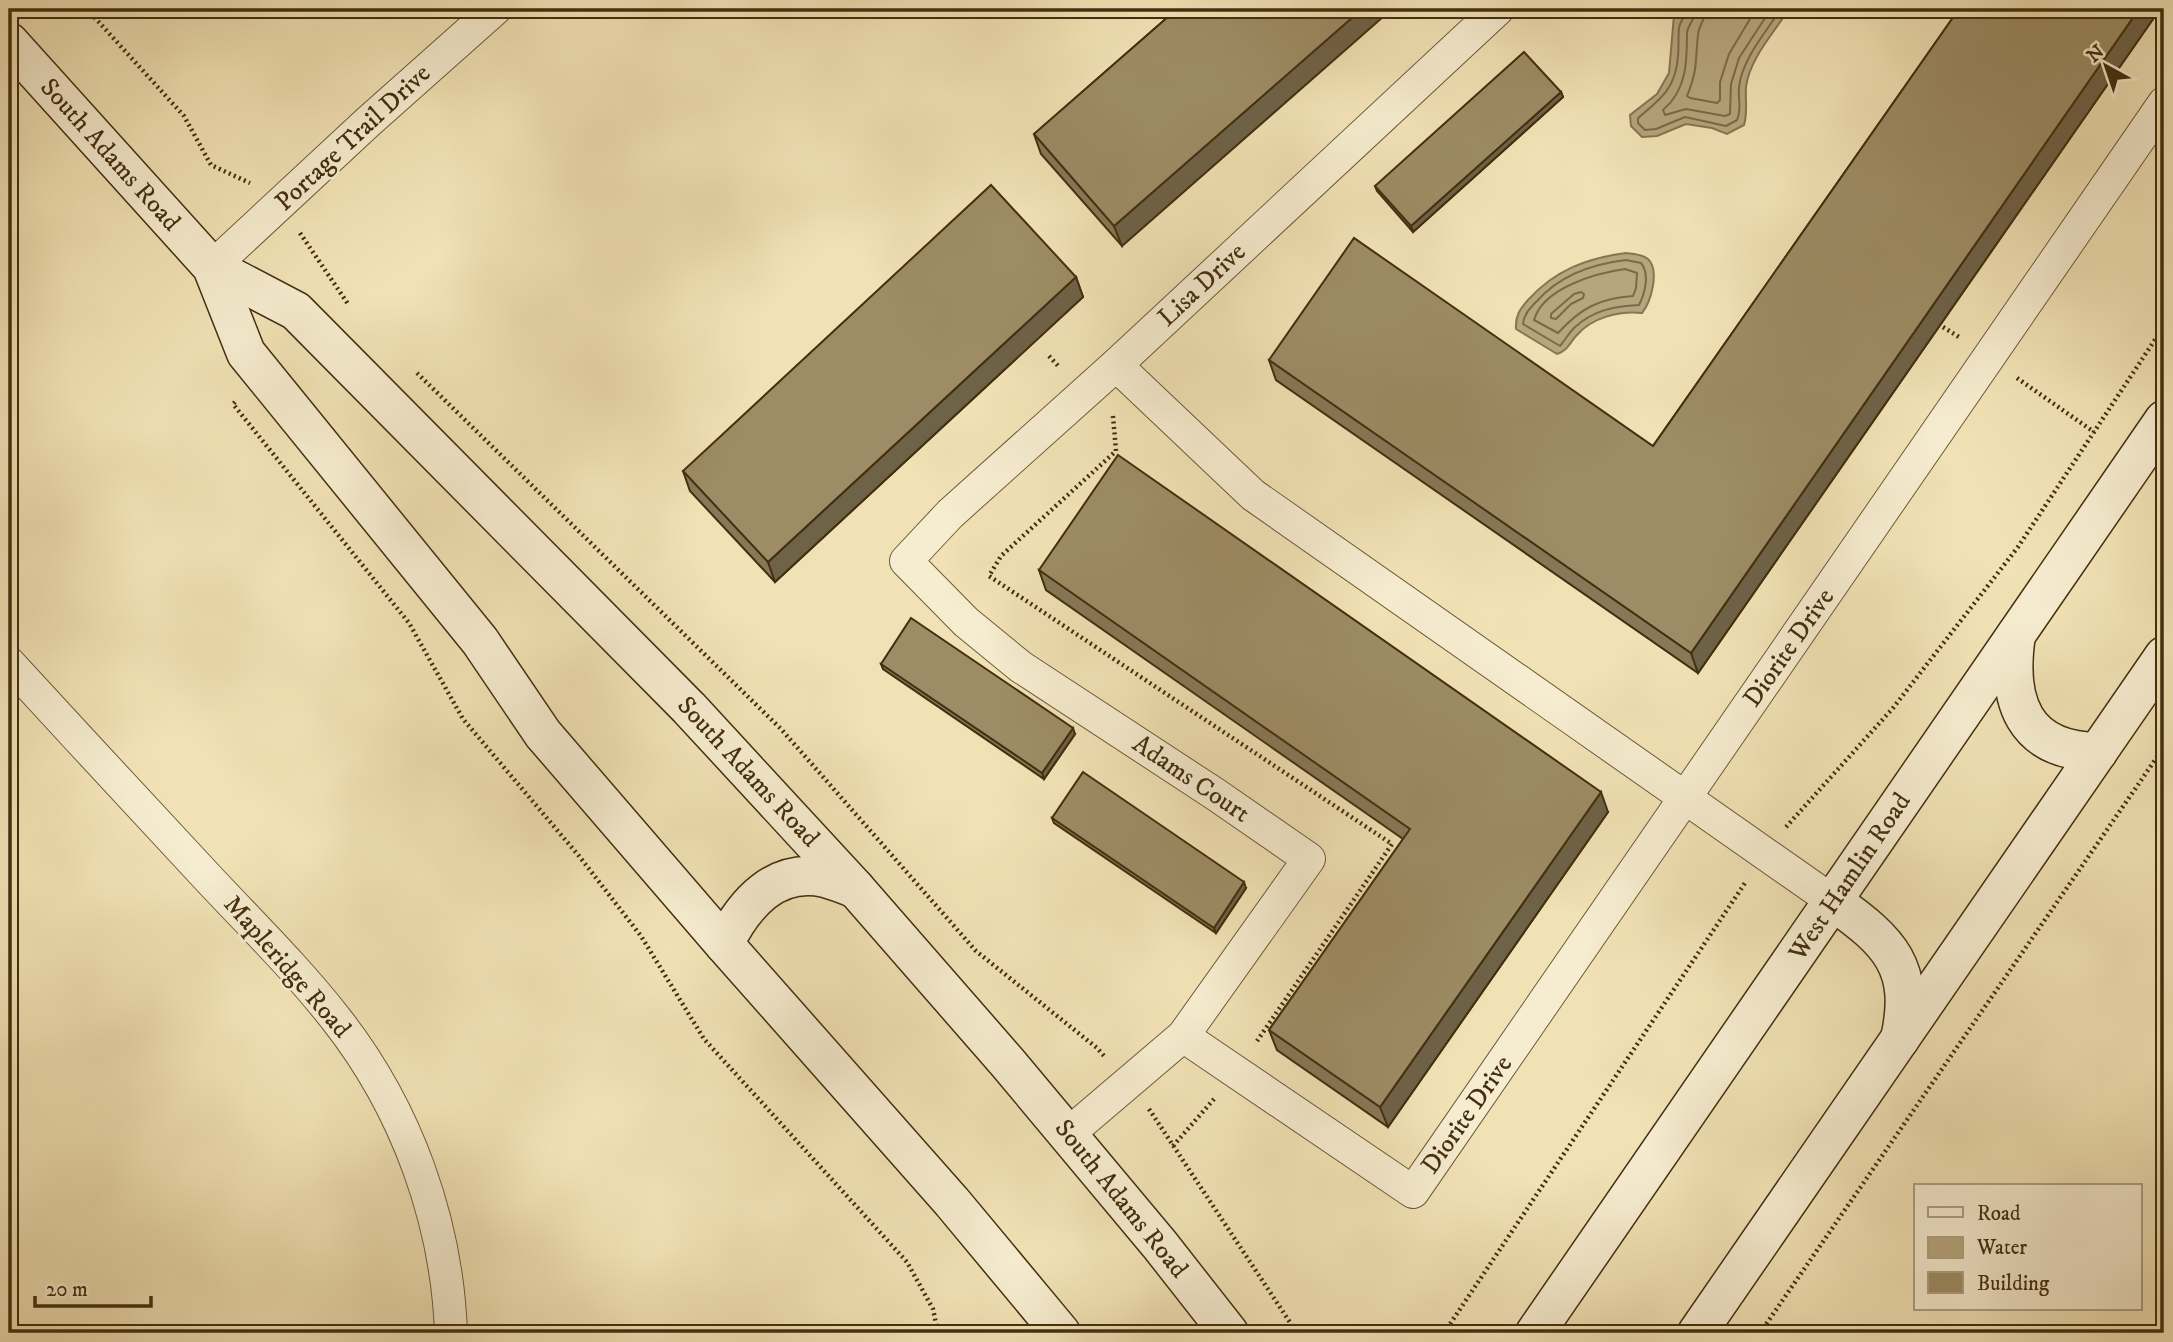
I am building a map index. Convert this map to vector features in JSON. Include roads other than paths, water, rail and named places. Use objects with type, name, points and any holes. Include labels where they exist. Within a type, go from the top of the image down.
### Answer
[{"type":"main road","name":"South Adams Road","points":[[9,42],[212,268],[246,353],[480,641],[543,734],[952,1202],[1061,1333]]},
{"type":"main road","name":"South Adams Road","points":[[212,268],[296,311],[689,708],[856,888],[1068,1134],[1229,1333]]},
{"type":"main road","name":"West Hamlin Road","points":[[1535,1333],[2164,420]]},
{"type":"main road","points":[[2016,633],[2011,664],[2013,686],[2028,722],[2040,736],[2056,746],[2076,752],[2098,752]]},
{"type":"main road","points":[[1697,1333],[1899,1044],[2164,656]]},
{"type":"main road","points":[[724,944],[744,910],[777,883],[799,876],[824,878],[856,888]]},
{"type":"main road","points":[[1834,902],[1872,930],[1888,949],[1901,972],[1906,993],[1906,1013],[1899,1044]]},
{"type":"street","name":"Portage Trail Drive","points":[[212,268],[495,9]]},
{"type":"street","name":"Lisa Drive","points":[[906,561],[950,514],[1116,365],[1498,9]]},
{"type":"street","name":"Diorite Drive","points":[[1183,1036],[1413,1192],[2164,103]]},
{"type":"street","points":[[1116,365],[1252,495],[1834,902]]},
{"type":"street","name":"Adams Court","points":[[906,561],[966,622],[1021,667],[1309,859],[1183,1036],[1068,1134]]},
{"type":"street","name":"Mapleridge Road","points":[[9,663],[283,959],[336,1019],[372,1069],[402,1126],[424,1180],[445,1257],[452,1333]]},
{"type":"water","points":[[1684,9],[1781,9],[1785,15],[1751,68],[1746,87],[1744,125],[1727,134],[1712,128],[1686,124],[1657,136],[1642,137],[1631,126],[1630,115],[1657,94],[1669,73],[1674,15]]},
{"type":"water","points":[[1626,253],[1646,257],[1652,264],[1654,278],[1651,294],[1642,313],[1615,314],[1598,320],[1582,329],[1566,349],[1557,354],[1516,329],[1517,316],[1523,307],[1549,281],[1585,262]]}]
